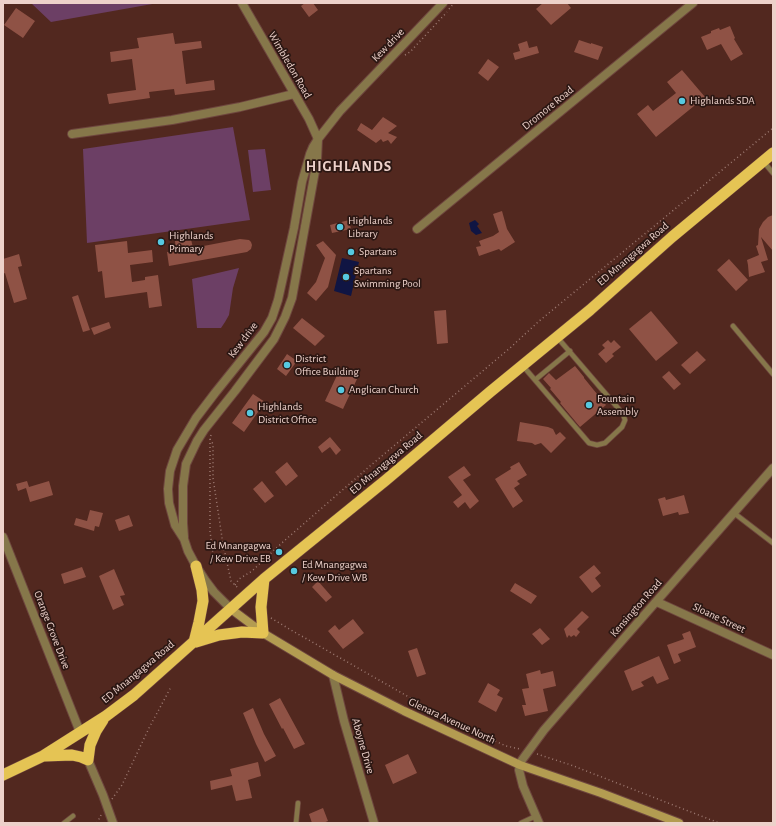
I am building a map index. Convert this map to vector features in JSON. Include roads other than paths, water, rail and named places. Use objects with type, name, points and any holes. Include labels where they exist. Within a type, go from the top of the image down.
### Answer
[{"type":"highway","name":"ED Mnangagwa Road","points":[[3,775],[43,756],[106,716],[134,695],[264,579],[386,480],[522,365],[590,310],[672,237],[773,153]]},
{"type":"highway","points":[[196,566],[203,601],[194,642],[219,635],[242,632],[263,633],[261,607],[264,579]]},
{"type":"highway","points":[[43,756],[72,755],[88,760],[90,746],[96,731],[106,716]]},
{"type":"main road","name":"Glenara Avenue North","points":[[232,609],[263,633],[333,675],[404,711],[520,765],[601,793],[679,823]]},
{"type":"street","name":"Wimbledon Road","points":[[242,3],[309,119],[318,139]]},
{"type":"street","name":"Kew drive","points":[[232,609],[214,592],[205,580],[175,525],[169,503],[168,489],[170,471],[177,450],[196,418],[264,332],[272,318],[278,300],[302,182],[310,154],[318,139],[340,111],[443,3]]},
{"type":"street","name":"Dromore Road","points":[[417,229],[693,3]]},
{"type":"street","points":[[72,134],[172,120],[240,107],[294,94]]},
{"type":"street","name":"Kew drive","points":[[184,539],[182,486],[186,464],[204,430],[274,339],[285,318],[292,298],[317,160],[318,139]]},
{"type":"street","name":"Kensington Road","points":[[520,765],[544,730],[773,468]]},
{"type":"street","name":"Orange Grove Drive","points":[[3,537],[80,732]]},
{"type":"street","name":"Sloane Street","points":[[657,602],[773,655]]},
{"type":"street","name":"Aboyne Drive","points":[[333,675],[344,720],[374,823]]},
{"type":"street","points":[[88,760],[113,823]]},
{"type":"street","points":[[520,765],[520,776],[523,786],[538,820]]},
{"type":"lane","points":[[763,161],[773,173]]},
{"type":"lane","points":[[733,326],[773,374]]},
{"type":"lane","points":[[522,365],[590,443],[597,445],[605,443],[622,427],[625,420],[623,414],[557,337]]},
{"type":"lane","points":[[535,380],[570,351]]},
{"type":"lane","points":[[734,513],[773,543]]},
{"type":"lane","points":[[296,823],[298,803]]},
{"type":"lane","points":[[64,823],[73,816]]},
{"type":"lane","points":[[521,823],[538,820]]},
{"type":"place","name":"Highlands SDA","points":[[682,101]]},
{"type":"place","name":"Highlands Library","points":[[340,227]]},
{"type":"place","name":"Highlands Primary","points":[[161,242]]},
{"type":"place","name":"Spartans","points":[[351,252]]},
{"type":"place","name":"Spartans Swimming Pool","points":[[346,277]]},
{"type":"place","name":"District Office Building","points":[[287,365]]},
{"type":"place","name":"Anglican Church","points":[[341,390]]},
{"type":"place","name":"Fountain Assembly","points":[[589,405]]},
{"type":"place","name":"Highlands District Office","points":[[250,413]]},
{"type":"place","name":"Ed Mnangagwa / Kew Drive EB","points":[[279,552]]},
{"type":"place","name":"Ed Mnangagwa / Kew Drive WB","points":[[294,571]]},
{"type":"district","name":"HIGHLANDS","points":[[349,166]]}]
